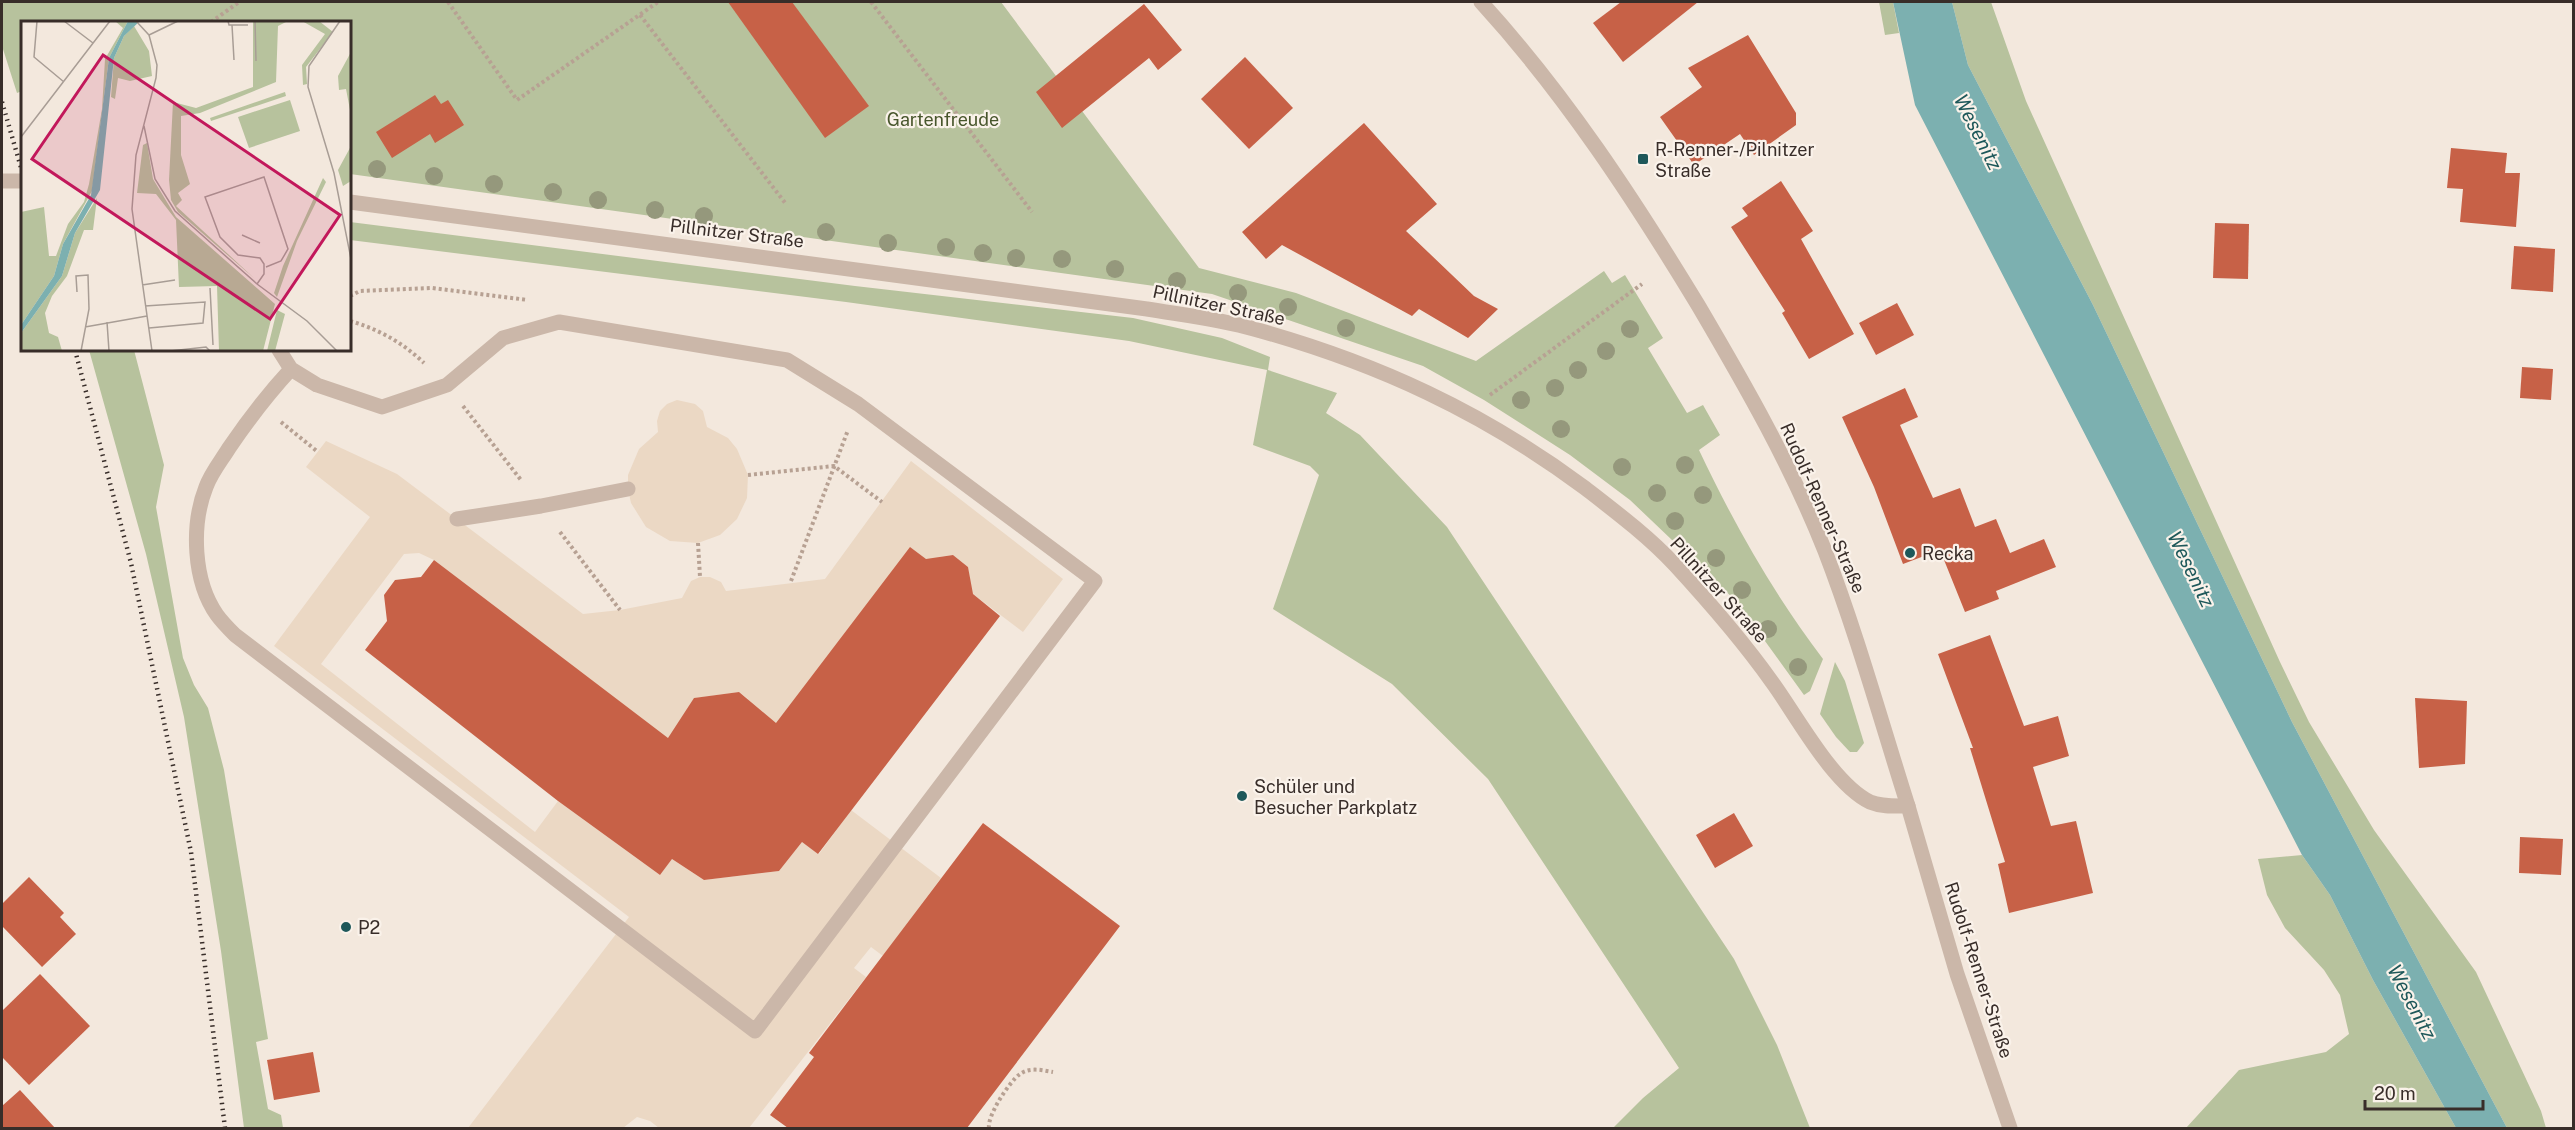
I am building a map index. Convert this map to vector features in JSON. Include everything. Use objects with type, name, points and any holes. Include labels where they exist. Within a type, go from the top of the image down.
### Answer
[{"type":"street","name":"Rudolf-Renner-Straße","points":[[1481,2],[1508,31],[1581,124],[1645,218],[1741,379],[1777,445],[1824,550],[1843,599],[1908,806],[1957,974],[2010,1128]]},
{"type":"street","points":[[2,181],[21,181]]},
{"type":"street","name":"Pillnitzer Straße","points":[[351,202],[1147,309],[1252,328],[1352,361],[1417,386],[1475,416],[1556,467],[1616,512],[1673,563],[1724,620],[1771,680],[1822,754],[1846,783],[1869,801],[1887,807],[1908,806]]},
{"type":"street","points":[[280,351],[291,369],[317,385],[382,407],[447,385],[503,338],[559,322],[787,360],[858,404],[1095,581],[755,1031],[236,635],[216,615],[205,591],[199,568],[196,539],[199,511],[206,487],[214,470],[258,406],[291,369]]},
{"type":"street","points":[[457,519],[628,489]]},
{"type":"path","points":[[211,21],[239,2]]},
{"type":"path","points":[[448,2],[517,99],[658,2]]},
{"type":"path","points":[[872,2],[1032,212]]},
{"type":"path","points":[[640,14],[786,204]]},
{"type":"path","points":[[1484,400],[1642,284]]},
{"type":"path","points":[[351,321],[374,328],[410,349],[447,385],[620,610]]},
{"type":"path","points":[[290,428],[318,452]]},
{"type":"path","points":[[748,475],[834,466],[882,502]]},
{"type":"path","points":[[698,543],[700,577]]},
{"type":"path","points":[[989,1128],[988,1121],[993,1111],[1018,1075],[1035,1069],[1053,1072]]},
{"type":"green space","name":"Gartenfreude","points":[[2,2],[1001,2],[1199,268],[1296,293],[1476,361],[1604,271],[1612,283],[1625,275],[1663,338],[1648,348],[1687,413],[1703,405],[1720,435],[1699,450],[1726,505],[1787,609],[1823,659],[1810,691],[1804,695],[1736,601],[1630,500],[1570,455],[1484,400],[1423,366],[1212,294],[351,174],[351,21],[21,21],[21,91],[17,93],[2,46]]},
{"type":"green space","points":[[1879,2],[1893,2],[1899,33],[1885,35]]},
{"type":"green space","points":[[1952,2],[1991,2],[2026,101],[2309,722],[2374,830],[2476,972],[2541,1111],[2546,1128],[2507,1128],[2292,722],[2093,305],[1968,65]]},
{"type":"green space","points":[[351,222],[855,286],[1133,318],[1222,338],[1270,357],[1268,370],[1337,393],[1326,413],[1360,435],[1447,527],[1734,959],[1777,1045],[1810,1128],[1613,1128],[1643,1098],[1679,1068],[1488,779],[1392,684],[1273,609],[1319,475],[1310,466],[1253,445],[1267,370],[1129,341],[846,302],[351,240]]},
{"type":"green space","points":[[89,351],[134,351],[164,465],[156,507],[183,658],[194,685],[208,708],[224,770],[268,1039],[256,1042],[268,1109],[281,1115],[283,1128],[244,1128],[221,951],[184,717],[146,554]]},
{"type":"green space","points":[[1835,662],[1845,681],[1864,743],[1857,752],[1850,752],[1820,714]]},
{"type":"green space","points":[[2302,855],[2330,895],[2373,980],[2456,1128],[2186,1128],[2239,1070],[2326,1052],[2349,1034],[2340,995],[2324,970],[2285,928],[2267,895],[2258,859]]},
{"type":"shaded area","points":[[677,400],[695,404],[703,411],[707,427],[728,438],[737,449],[748,475],[747,498],[737,519],[720,535],[698,543],[670,541],[646,527],[631,503],[628,489],[628,475],[639,449],[658,432],[657,421],[660,411],[667,404]]},
{"type":"shaded area","points":[[326,441],[397,474],[583,614],[620,610],[682,598],[691,581],[700,577],[710,577],[721,582],[726,591],[825,579],[911,461],[1063,579],[1023,632],[965,588],[970,580],[968,567],[953,555],[939,557],[773,727],[750,709],[748,699],[739,692],[695,698],[672,742],[434,560],[419,553],[404,554],[321,664],[535,832],[558,801],[660,875],[672,859],[704,880],[779,871],[802,842],[819,854],[851,810],[941,878],[883,956],[871,947],[854,968],[866,977],[749,1128],[659,1128],[650,1121],[637,1117],[623,1128],[468,1128],[629,917],[274,646],[370,517],[306,467]]},
{"type":"water","name":"Wesenitz","points":[[1893,2],[1952,2],[1968,65],[2093,305],[2292,722],[2507,1128],[2456,1128],[2373,980],[2330,895],[2302,855],[1915,105]]},
{"type":"building","points":[[728,2],[792,2],[869,106],[825,138]]},
{"type":"building","points":[[1621,2],[1698,2],[1623,62],[1593,23]]},
{"type":"building","points":[[1144,4],[1182,50],[1158,70],[1149,58],[1062,128],[1036,92]]},
{"type":"building","points":[[1748,35],[1796,113],[1796,125],[1754,155],[1740,134],[1694,165],[1660,117],[1702,87],[1688,68]]},
{"type":"building","points":[[1245,57],[1293,108],[1249,149],[1201,99]]},
{"type":"building","points":[[435,95],[441,104],[448,100],[464,125],[435,143],[430,134],[392,158],[376,132]]},
{"type":"building","points":[[1364,123],[1437,204],[1406,231],[1474,296],[1498,309],[1468,338],[1419,309],[1412,316],[1282,245],[1266,259],[1242,232]]},
{"type":"building","points":[[2451,148],[2507,153],[2505,173],[2520,173],[2516,227],[2460,222],[2463,189],[2447,188]]},
{"type":"building","points":[[1781,181],[1813,231],[1801,239],[1854,334],[1809,359],[1782,313],[1785,311],[1731,227],[1748,216],[1742,208]]},
{"type":"building","points":[[2215,223],[2249,224],[2248,279],[2213,278]]},
{"type":"building","points":[[2514,246],[2555,249],[2553,292],[2511,289]]},
{"type":"building","points":[[1897,303],[1914,335],[1876,355],[1859,323]]},
{"type":"building","points":[[2522,367],[2553,369],[2551,400],[2520,398]]},
{"type":"building","points":[[1905,388],[1918,417],[1900,425],[1933,498],[1960,488],[1975,527],[1996,519],[2010,553],[2044,539],[2056,567],[1996,591],[1999,599],[1965,612],[1940,550],[1903,564],[1874,487],[1842,417]]},
{"type":"building","points":[[910,547],[926,559],[953,555],[968,567],[973,594],[1000,616],[818,854],[802,842],[779,871],[704,880],[672,859],[660,875],[558,801],[365,650],[387,621],[384,595],[395,580],[421,577],[434,560],[668,738],[694,698],[739,692],[776,723]]},
{"type":"building","points":[[1990,635],[2024,726],[2058,716],[2069,756],[2033,767],[2051,826],[2076,821],[2093,893],[2009,913],[1998,864],[2005,862],[1970,748],[1973,748],[1938,654]]},
{"type":"building","points":[[2415,698],[2467,701],[2465,764],[2419,768]]},
{"type":"building","points":[[1734,813],[1753,846],[1715,868],[1696,835]]},
{"type":"building","points":[[983,823],[1120,926],[967,1128],[788,1128],[770,1115],[814,1057],[809,1053]]},
{"type":"building","points":[[2520,837],[2563,839],[2561,875],[2519,873]]},
{"type":"building","points":[[29,877],[64,913],[60,917],[76,934],[42,967],[2,926],[2,904]]},
{"type":"building","points":[[40,974],[90,1026],[29,1085],[2,1057],[2,1011]]},
{"type":"building","points":[[313,1052],[320,1092],[274,1100],[267,1060]]},
{"type":"building","points":[[20,1090],[55,1128],[2,1128],[2,1106]]},
{"type":"railway","points":[[2,102],[21,168]]},
{"type":"railway","points":[[75,351],[131,563],[191,852],[225,1128]]},
{"type":"place","name":"R-Renner-/Pilnitzer Straße","points":[[1643,159]]},
{"type":"place","name":"Recka","points":[[1910,553]]},
{"type":"place","name":"Schüler und Besucher Parkplatz","points":[[1242,796]]},
{"type":"place","name":"P2","points":[[346,927]]}]
